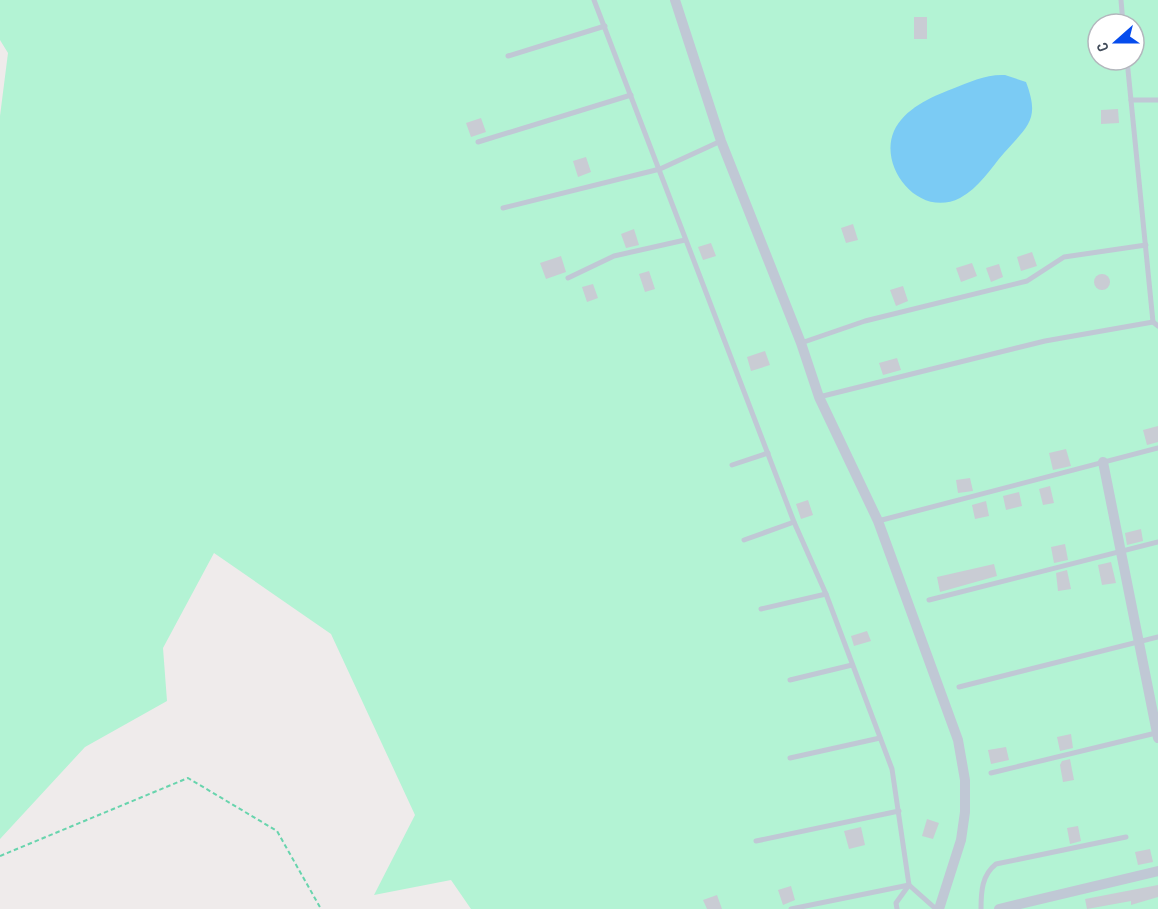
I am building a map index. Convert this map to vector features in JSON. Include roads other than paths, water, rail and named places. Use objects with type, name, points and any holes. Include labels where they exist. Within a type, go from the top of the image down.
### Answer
[{"type":"street","points":[[675,0],[721,141],[801,343],[819,397],[878,521],[958,740],[965,780],[965,812],[961,840],[937,909]]},
{"type":"street","points":[[1102,462],[1157,734]]},
{"type":"street","points":[[999,909],[1158,871]]},
{"type":"lane","points":[[594,0],[794,522],[826,594],[892,769],[909,885],[937,909]]},
{"type":"lane","points":[[508,56],[604,26]]},
{"type":"lane","points":[[819,397],[1045,341],[1156,324],[1128,72]]},
{"type":"lane","points":[[478,142],[631,94]]},
{"type":"lane","points":[[1131,100],[1158,100]]},
{"type":"lane","points":[[503,208],[660,169],[721,141]]},
{"type":"lane","points":[[568,278],[614,256],[685,240]]},
{"type":"lane","points":[[801,343],[865,321],[1027,281],[1064,257],[1146,245]]},
{"type":"lane","points":[[878,521],[1158,448]]},
{"type":"lane","points":[[732,465],[768,453]]},
{"type":"lane","points":[[744,540],[794,522]]},
{"type":"lane","points":[[929,600],[1158,542]]},
{"type":"lane","points":[[761,609],[826,594]]},
{"type":"lane","points":[[959,687],[1158,637]]},
{"type":"lane","points":[[790,680],[852,665]]},
{"type":"lane","points":[[991,773],[1157,734]]},
{"type":"lane","points":[[790,758],[880,738]]},
{"type":"lane","points":[[756,841],[899,811]]},
{"type":"lane","points":[[981,909],[981,890],[988,871],[996,864],[1126,837]]},
{"type":"lane","points":[[791,909],[909,885]]},
{"type":"lane","points":[[897,909],[896,903],[909,885]]},
{"type":"water","points":[[1005,75],[1026,82],[1032,113],[1026,128],[984,178],[967,194],[945,203],[917,196],[897,174],[892,160],[891,145],[894,131],[904,116],[935,96],[978,79]]}]
